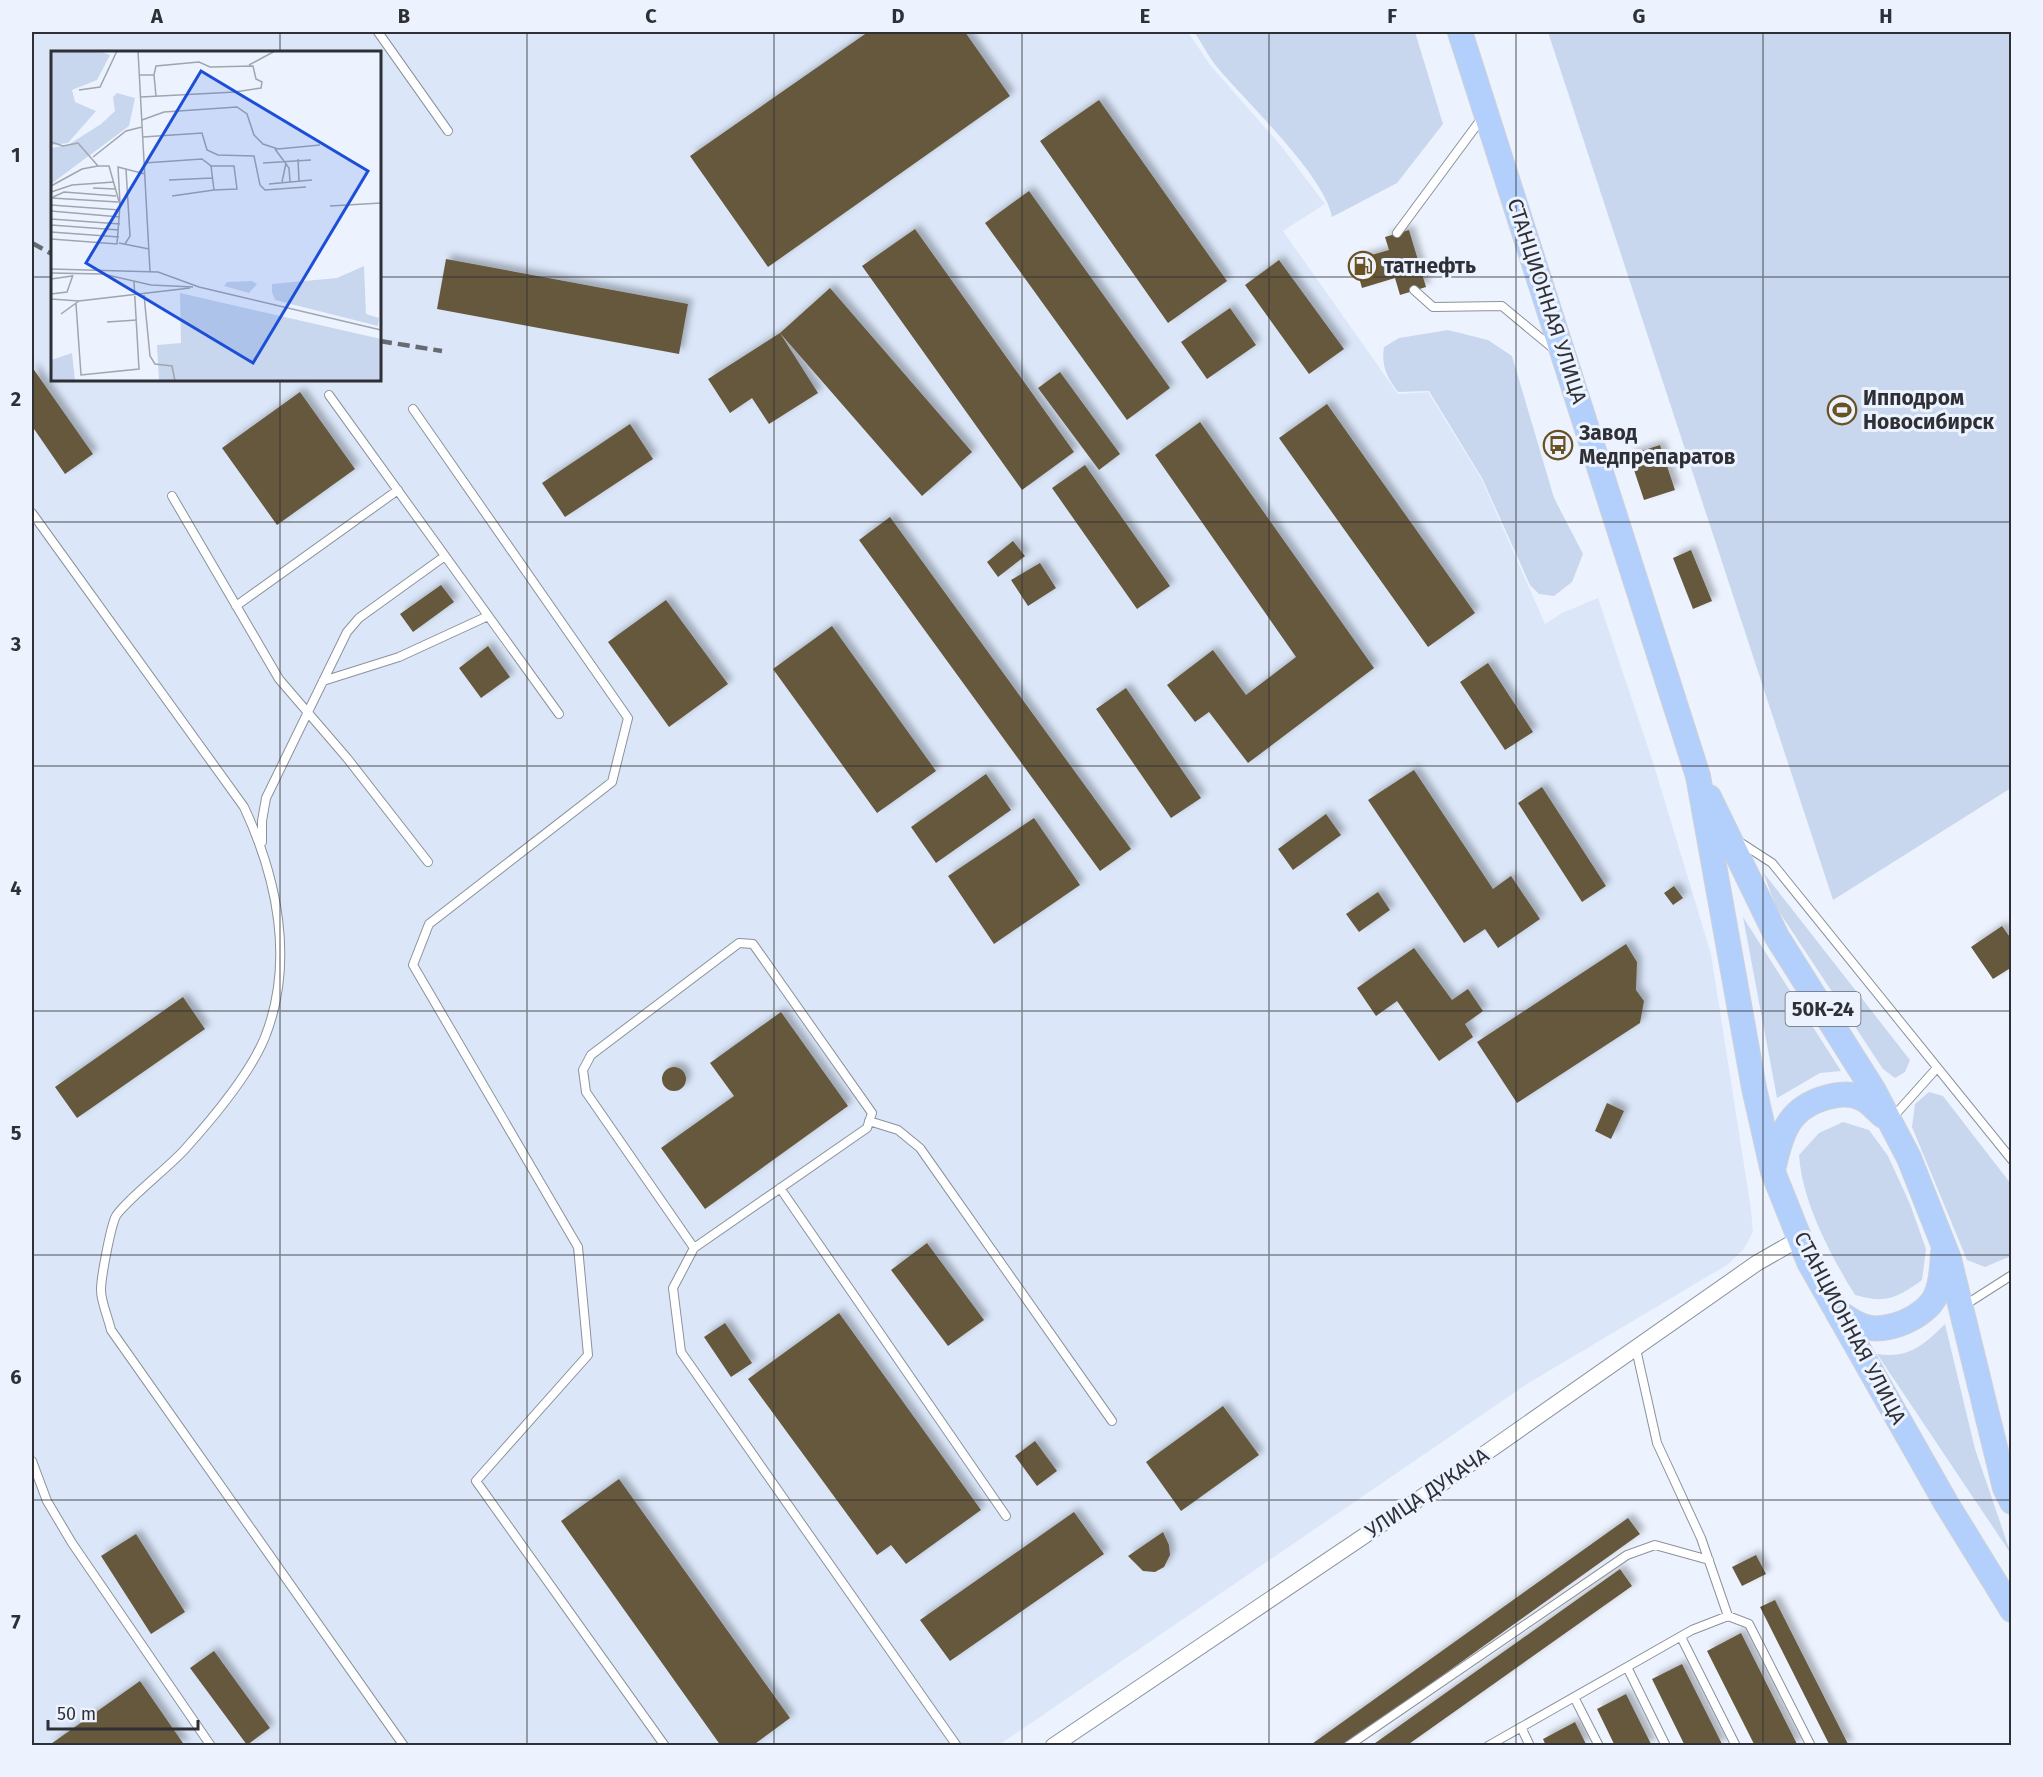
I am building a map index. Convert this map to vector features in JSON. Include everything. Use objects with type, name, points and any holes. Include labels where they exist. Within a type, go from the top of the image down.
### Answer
[{"type":"main road","name":"СТАНЦИОННАЯ УЛИЦА","points":[[1460,32],[1698,776],[1754,1088],[1773,1172],[1809,1262],[1946,1503],[2012,1610]]},
{"type":"main road","name":"СТАНЦИОННАЯ УЛИЦА","points":[[1698,776],[1730,836],[1778,937],[1874,1091],[1909,1158],[1943,1244],[1962,1308],[2005,1488],[2012,1503]]},
{"type":"main road","points":[[1773,1172],[1780,1137],[1792,1116],[1815,1100],[1842,1094],[1861,1098],[1890,1121]]},
{"type":"main road","points":[[1838,1312],[1865,1327],[1888,1327],[1920,1314],[1935,1298],[1943,1244]]},
{"type":"street","name":"УЛИЦА ДУКАЧА","points":[[1053,1746],[1071,1740],[1450,1478],[1635,1346],[1757,1263],[1799,1239]]},
{"type":"lane","points":[[378,32],[448,131]]},
{"type":"lane","points":[[1397,233],[1486,112]]},
{"type":"lane","points":[[1414,290],[1433,307],[1502,306],[1566,360]]},
{"type":"lane","points":[[329,395],[560,714]]},
{"type":"lane","points":[[413,409],[628,718],[612,782],[429,924],[413,965],[578,1247],[588,1355],[476,1481],[664,1746]]},
{"type":"lane","points":[[236,606],[398,490]]},
{"type":"lane","points":[[172,496],[279,679],[347,758],[428,862]]},
{"type":"lane","points":[[32,513],[244,807],[262,847],[274,890],[281,952],[275,1006],[265,1038],[250,1066],[186,1149],[115,1216],[101,1290],[111,1330],[404,1746]]},
{"type":"lane","points":[[262,847],[262,820],[266,798],[308,715],[340,643],[353,625],[445,556]]},
{"type":"lane","points":[[323,681],[399,657],[488,616]]},
{"type":"lane","points":[[1730,836],[1772,863],[1936,1070],[2012,1160]]},
{"type":"lane","points":[[694,1248],[586,1092],[584,1070],[591,1055],[739,943],[753,944],[872,1113],[867,1128],[694,1248],[673,1288],[681,1353],[957,1746]]},
{"type":"lane","points":[[1890,1121],[1936,1070]]},
{"type":"lane","points":[[869,1120],[898,1130],[920,1148],[1112,1421]]},
{"type":"lane","points":[[780,1188],[1006,1516]]},
{"type":"lane","points":[[1962,1308],[2012,1275]]},
{"type":"lane","points":[[1635,1346],[1657,1443],[1709,1560],[1728,1616]]},
{"type":"lane","points":[[32,1461],[47,1501],[72,1543],[211,1746]]},
{"type":"lane","points":[[1348,1746],[1627,1555],[1655,1545],[1709,1560]]},
{"type":"lane","points":[[1488,1746],[1681,1637],[1728,1616],[1749,1624],[1811,1746]]},
{"type":"lane","points":[[1681,1637],[1736,1746]]},
{"type":"lane","points":[[1627,1667],[1666,1746]]},
{"type":"lane","points":[[1574,1697],[1599,1746]]},
{"type":"lane","points":[[1521,1727],[1530,1746]]},
{"type":"shaded area","points":[[32,32],[1188,32],[1211,66],[1282,147],[1325,204],[1283,231],[1398,394],[1428,392],[1481,478],[1545,624],[1562,613],[1598,598],[1653,762],[1711,954],[1753,1232],[1744,1249],[1727,1265],[1527,1384],[999,1745],[32,1746]]},
{"type":"shaded area","points":[[1194,32],[1415,32],[1443,124],[1397,183],[1332,217],[1326,200],[1300,160],[1217,67]]},
{"type":"shaded area","name":"Ипподром Новосибирск","points":[[1548,32],[2011,32],[2011,788],[1833,900]]},
{"type":"shaded area","points":[[1448,330],[1488,340],[1512,356],[1554,498],[1583,554],[1572,582],[1554,596],[1539,594],[1530,585],[1482,478],[1429,391],[1398,392],[1386,371],[1383,360],[1384,347],[1399,338]]},
{"type":"shaded area","points":[[1763,872],[1910,1060],[1905,1072],[1895,1078],[1883,1069],[1776,907]]},
{"type":"shaded area","points":[[1743,917],[1841,1071],[1820,1073],[1777,1098]]},
{"type":"shaded area","points":[[1929,1092],[1943,1096],[2011,1184],[2011,1256],[1985,1267],[1967,1260],[1912,1127],[1915,1104]]},
{"type":"shaded area","points":[[1843,1122],[1869,1130],[1888,1156],[1910,1204],[1926,1249],[1922,1280],[1891,1298],[1875,1299],[1855,1295],[1819,1228],[1801,1173],[1799,1155],[1819,1133]]},
{"type":"shaded area","points":[[1945,1324],[1975,1449],[2011,1554],[1877,1354],[1898,1354],[1915,1349]]},
{"type":"building","points":[[868,32],[965,32],[1010,96],[768,267],[690,156]]},
{"type":"building","points":[[1099,100],[1227,281],[1168,323],[1040,141]]},
{"type":"building","points":[[1029,191],[1170,388],[1127,420],[985,223]]},
{"type":"building","points":[[915,229],[1074,452],[1022,490],[862,266]]},
{"type":"building","points":[[1409,230],[1426,287],[1400,295],[1395,278],[1362,288],[1354,260],[1389,250],[1385,237]]},
{"type":"building","points":[[446,259],[688,304],[679,354],[437,309]]},
{"type":"building","points":[[1279,260],[1344,349],[1309,374],[1245,285]]},
{"type":"building","points":[[830,288],[972,452],[922,496],[780,333]]},
{"type":"building","points":[[1230,308],[1256,345],[1207,379],[1181,342]]},
{"type":"building","points":[[780,333],[818,393],[769,424],[752,398],[730,413],[708,379]]},
{"type":"building","points":[[32,367],[93,454],[65,474],[32,426]]},
{"type":"building","points":[[1060,372],[1120,454],[1099,470],[1038,388]]},
{"type":"building","points":[[300,392],[355,469],[277,525],[222,448]]},
{"type":"building","points":[[1327,404],[1475,613],[1428,647],[1279,438]]},
{"type":"building","points":[[1200,422],[1374,668],[1248,763],[1209,712],[1195,722],[1167,685],[1213,650],[1246,695],[1296,657],[1155,455]]},
{"type":"building","points":[[630,424],[653,459],[565,517],[542,483]]},
{"type":"building","points":[[1660,445],[1675,490],[1644,500],[1629,455]]},
{"type":"building","points":[[1085,465],[1170,586],[1137,609],[1052,488]]},
{"type":"building","points":[[890,517],[1131,849],[1100,871],[859,540]]},
{"type":"building","points":[[1013,541],[1025,556],[998,577],[987,562]]},
{"type":"building","points":[[1691,550],[1712,601],[1693,609],[1673,558]]},
{"type":"building","points":[[1040,563],[1056,588],[1028,606],[1011,580]]},
{"type":"building","points":[[441,585],[454,602],[413,632],[400,614]]},
{"type":"building","points":[[666,600],[728,684],[669,727],[608,642]]},
{"type":"building","points":[[832,626],[936,771],[877,813],[773,669]]},
{"type":"building","points":[[488,646],[510,677],[481,698],[459,668]]},
{"type":"building","points":[[1488,663],[1533,732],[1505,750],[1460,682]]},
{"type":"building","points":[[1126,688],[1201,798],[1171,818],[1096,709]]},
{"type":"building","points":[[1414,770],[1493,889],[1511,876],[1540,919],[1498,948],[1485,929],[1464,943],[1368,800]]},
{"type":"building","points":[[986,774],[1011,810],[936,863],[911,827]]},
{"type":"building","points":[[1542,787],[1606,886],[1582,902],[1518,803]]},
{"type":"building","points":[[1326,814],[1341,835],[1293,870],[1278,849]]},
{"type":"building","points":[[1034,818],[1080,885],[994,944],[948,876]]},
{"type":"building","points":[[1674,886],[1683,898],[1673,905],[1664,893]]},
{"type":"building","points":[[1378,892],[1390,910],[1359,932],[1346,914]]},
{"type":"building","points":[[2002,926],[2012,940],[2012,967],[1993,979],[1971,947]]},
{"type":"building","points":[[1626,944],[1637,962],[1636,990],[1644,1001],[1640,1023],[1517,1103],[1477,1042]]},
{"type":"building","points":[[1414,948],[1452,1000],[1468,989],[1483,1011],[1465,1024],[1473,1037],[1439,1061],[1397,1001],[1376,1016],[1357,988]]},
{"type":"building","points":[[183,997],[205,1029],[77,1118],[55,1087]]},
{"type":"building","points":[[781,1012],[848,1106],[705,1209],[661,1148],[734,1096],[710,1063]]},
{"type":"building","points":[[674,1067],[683,1070],[686,1079],[683,1088],[674,1091],[665,1088],[662,1079],[665,1070]]},
{"type":"building","points":[[1607,1103],[1624,1111],[1611,1139],[1595,1131]]},
{"type":"building","points":[[927,1243],[984,1320],[948,1346],[891,1270]]},
{"type":"building","points":[[839,1313],[981,1510],[906,1564],[891,1545],[877,1555],[748,1379]]},
{"type":"building","points":[[725,1323],[752,1363],[731,1377],[704,1337]]},
{"type":"building","points":[[1223,1406],[1259,1455],[1181,1511],[1146,1462]]},
{"type":"building","points":[[1035,1441],[1057,1471],[1037,1486],[1015,1456]]},
{"type":"building","points":[[619,1479],[790,1718],[752,1746],[721,1746],[561,1521]]},
{"type":"building","points":[[1074,1512],[1104,1554],[950,1661],[920,1620]]},
{"type":"building","points":[[1628,1518],[1640,1534],[1344,1746],[1309,1746]]},
{"type":"building","points":[[1163,1532],[1169,1545],[1170,1555],[1164,1567],[1155,1572],[1143,1571],[1128,1556]]},
{"type":"building","points":[[136,1534],[185,1612],[151,1634],[101,1556]]},
{"type":"building","points":[[1756,1555],[1766,1574],[1742,1586],[1732,1567]]},
{"type":"building","points":[[1620,1569],[1632,1586],[1406,1746],[1371,1746]]},
{"type":"building","points":[[1775,1600],[1849,1746],[1830,1746],[1760,1607]]},
{"type":"building","points":[[1741,1633],[1798,1746],[1755,1746],[1707,1651]]},
{"type":"building","points":[[214,1651],[270,1728],[247,1745],[190,1668]]},
{"type":"building","points":[[1682,1664],[1723,1746],[1685,1746],[1652,1679]]},
{"type":"building","points":[[140,1681],[185,1746],[48,1746]]},
{"type":"building","points":[[1626,1694],[1652,1746],[1615,1746],[1597,1709]]},
{"type":"building","points":[[1575,1722],[1587,1746],[1546,1746],[1543,1739]]},
{"type":"railway","points":[[32,243],[51,253]]},
{"type":"railway","points":[[381,341],[442,351]]},
{"type":"place","name":"татнефть","points":[[1363,266]]},
{"type":"place","name":"Ипподром Новосибирск","points":[[1842,410]]},
{"type":"place","name":"Завод Медпрепаратов","points":[[1558,445]]}]
